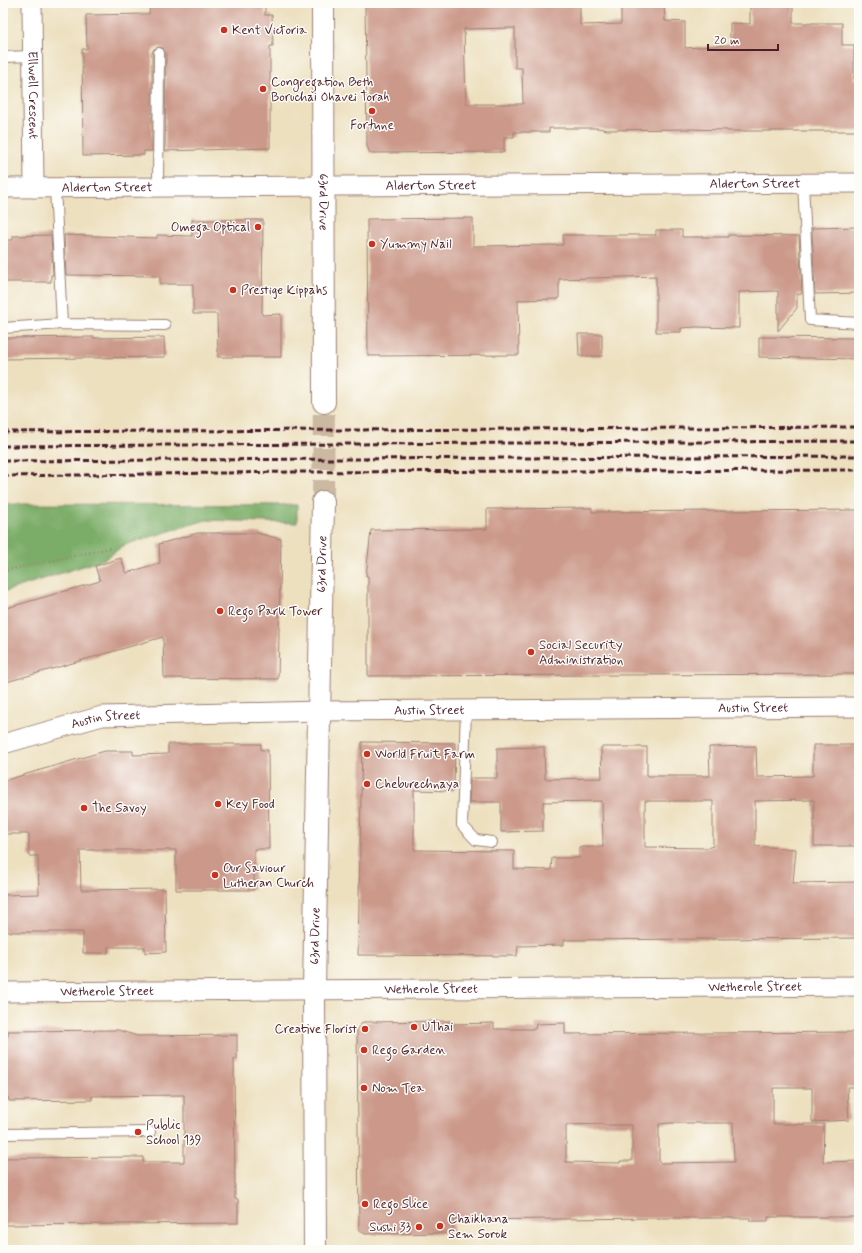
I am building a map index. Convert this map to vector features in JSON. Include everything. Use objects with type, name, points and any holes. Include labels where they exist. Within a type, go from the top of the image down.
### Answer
[{"type":"street","name":"Ellwell Crescent","points":[[32,3],[34,188]]},
{"type":"street","name":"63rd Drive","points":[[322,3],[324,402]]},
{"type":"street","name":"Alderton Street","points":[[3,188],[859,183]]},
{"type":"street","name":"63rd Drive","points":[[315,1250],[314,990],[323,502]]},
{"type":"street","name":"Austin Street","points":[[3,744],[102,716],[320,711],[859,707]]},
{"type":"street","name":"Wetherole Street","points":[[3,992],[859,986]]},
{"type":"lane","points":[[158,187],[159,53]]},
{"type":"lane","points":[[3,57],[33,56]]},
{"type":"lane","points":[[803,183],[810,320],[859,323]]},
{"type":"lane","points":[[55,187],[62,324]]},
{"type":"lane","points":[[3,328],[62,324],[164,325]]},
{"type":"lane","points":[[466,710],[462,825],[476,840],[492,842]]},
{"type":"lane","points":[[3,1134],[150,1132]]},
{"type":"path","points":[[3,571],[110,548]]},
{"type":"green space","points":[[3,504],[297,505],[297,523],[206,520],[124,545],[105,559],[3,592]]},
{"type":"building","points":[[150,3],[265,3],[265,15],[272,15],[273,46],[270,46],[270,148],[165,151],[166,53],[163,48],[159,47],[154,49],[152,53],[152,151],[144,151],[144,155],[83,156],[82,49],[87,49],[86,15],[149,14]]},
{"type":"building","points":[[365,3],[580,3],[580,25],[621,24],[621,3],[664,3],[665,21],[685,22],[685,48],[730,45],[730,23],[750,24],[750,3],[793,3],[793,23],[842,23],[842,45],[854,45],[854,79],[859,79],[859,131],[727,131],[686,129],[607,130],[598,128],[549,128],[549,132],[514,132],[514,137],[504,137],[504,152],[370,153],[367,146]],"holes":[[[515,28],[515,68],[522,68],[523,104],[466,104],[464,29]]]},
{"type":"building","points":[[473,218],[473,246],[563,245],[563,235],[656,235],[656,230],[682,230],[682,237],[728,237],[728,235],[799,236],[802,294],[797,294],[797,308],[778,331],[778,291],[739,292],[739,328],[696,327],[681,328],[681,332],[656,332],[656,276],[559,279],[559,299],[518,300],[519,355],[368,356],[367,219]]},
{"type":"building","points":[[192,220],[263,220],[262,315],[281,314],[281,357],[218,357],[217,314],[193,314],[193,284],[160,284],[160,276],[66,275],[64,235],[157,238],[157,235],[192,236]]},
{"type":"building","points":[[859,227],[859,293],[815,294],[812,228]]},
{"type":"building","points":[[51,235],[53,275],[51,275],[51,282],[3,282],[3,240],[13,240],[13,236]]},
{"type":"building","points":[[578,334],[602,334],[602,356],[579,356]]},
{"type":"building","points":[[164,337],[165,357],[3,359],[3,338]]},
{"type":"building","points":[[759,337],[859,338],[859,359],[759,357]]},
{"type":"building","points":[[592,508],[592,512],[859,510],[859,674],[368,676],[368,576],[366,576],[371,530],[487,529],[487,509]]},
{"type":"building","points":[[198,533],[257,533],[281,539],[278,679],[164,678],[163,637],[3,683],[3,609],[100,581],[95,566],[121,558],[126,573],[160,563],[159,544]]},
{"type":"building","points":[[362,742],[455,743],[454,791],[414,790],[414,850],[514,851],[514,869],[551,870],[552,858],[579,858],[579,847],[603,847],[602,801],[543,802],[543,831],[501,832],[501,802],[469,802],[470,778],[497,778],[497,748],[544,747],[545,779],[602,778],[601,747],[647,747],[647,776],[710,776],[709,747],[756,746],[757,777],[813,776],[813,745],[859,745],[859,846],[814,846],[814,800],[755,801],[755,846],[796,849],[793,883],[859,882],[859,938],[564,940],[564,945],[518,946],[517,956],[358,955]],"holes":[[[645,801],[713,801],[713,846],[707,848],[645,847]]]},
{"type":"building","points":[[168,744],[261,744],[261,750],[268,750],[269,849],[254,849],[254,890],[176,890],[176,850],[80,850],[81,890],[165,889],[166,952],[145,953],[145,947],[108,947],[108,953],[83,953],[83,932],[3,932],[3,895],[39,894],[38,856],[29,856],[29,834],[3,834],[3,781],[105,751],[133,751],[133,755],[168,754]]},
{"type":"building","points":[[451,1021],[451,1024],[494,1023],[494,1029],[535,1029],[536,1024],[565,1023],[565,1034],[859,1032],[859,1087],[847,1087],[849,1120],[812,1122],[812,1088],[773,1088],[773,1124],[824,1124],[823,1162],[859,1161],[859,1217],[768,1217],[768,1221],[750,1221],[750,1218],[453,1220],[453,1233],[365,1234],[359,1229],[357,1029],[363,1022]],"holes":[[[733,1123],[734,1162],[659,1163],[659,1124]],[[566,1125],[632,1125],[632,1161],[620,1161],[620,1163],[566,1162]]]},
{"type":"building","points":[[118,1030],[137,1036],[237,1035],[237,1059],[234,1059],[235,1199],[238,1199],[238,1223],[4,1225],[4,1158],[143,1157],[143,1162],[184,1162],[184,1095],[92,1096],[92,1100],[9,1101],[8,1097],[3,1097],[3,1036],[8,1036],[8,1031]]},
{"type":"tunnel","points":[[323,502],[324,402]]},
{"type":"railway","points":[[3,432],[859,427]]},
{"type":"railway","points":[[3,446],[859,441]]},
{"type":"railway","points":[[3,461],[859,456]]},
{"type":"railway","points":[[3,476],[291,472],[859,470]]},
{"type":"place","name":"Kent Victoria","points":[[224,30]]},
{"type":"place","name":"Congregation Beth Boruchai Ohavei Torah","points":[[263,89]]},
{"type":"place","name":"Fortune","points":[[372,111]]},
{"type":"place","name":"Omega Optical","points":[[258,227]]},
{"type":"place","name":"Yummy Nail","points":[[372,244]]},
{"type":"place","name":"Prestige Kippahs","points":[[233,290]]},
{"type":"place","name":"Rego Park Tower","points":[[220,611]]},
{"type":"place","name":"Social Security Administration","points":[[531,652]]},
{"type":"place","name":"World Fruit Farm","points":[[367,754]]},
{"type":"place","name":"Cheburechnaya","points":[[367,784]]},
{"type":"place","name":"Key Food","points":[[218,804]]},
{"type":"place","name":"The Savoy","points":[[84,808]]},
{"type":"place","name":"Our Saviour Lutheran Church","points":[[215,875]]},
{"type":"place","name":"UThai","points":[[414,1027]]},
{"type":"place","name":"Creative Florist","points":[[365,1029]]},
{"type":"place","name":"Rego Garden","points":[[364,1050]]},
{"type":"place","name":"Nom Tea","points":[[364,1088]]},
{"type":"place","name":"Public School 139","points":[[138,1132]]},
{"type":"place","name":"Rego Slice","points":[[365,1204]]},
{"type":"place","name":"Chaikhana Sem Sorok","points":[[440,1226]]},
{"type":"place","name":"Sushi 33","points":[[419,1227]]}]
